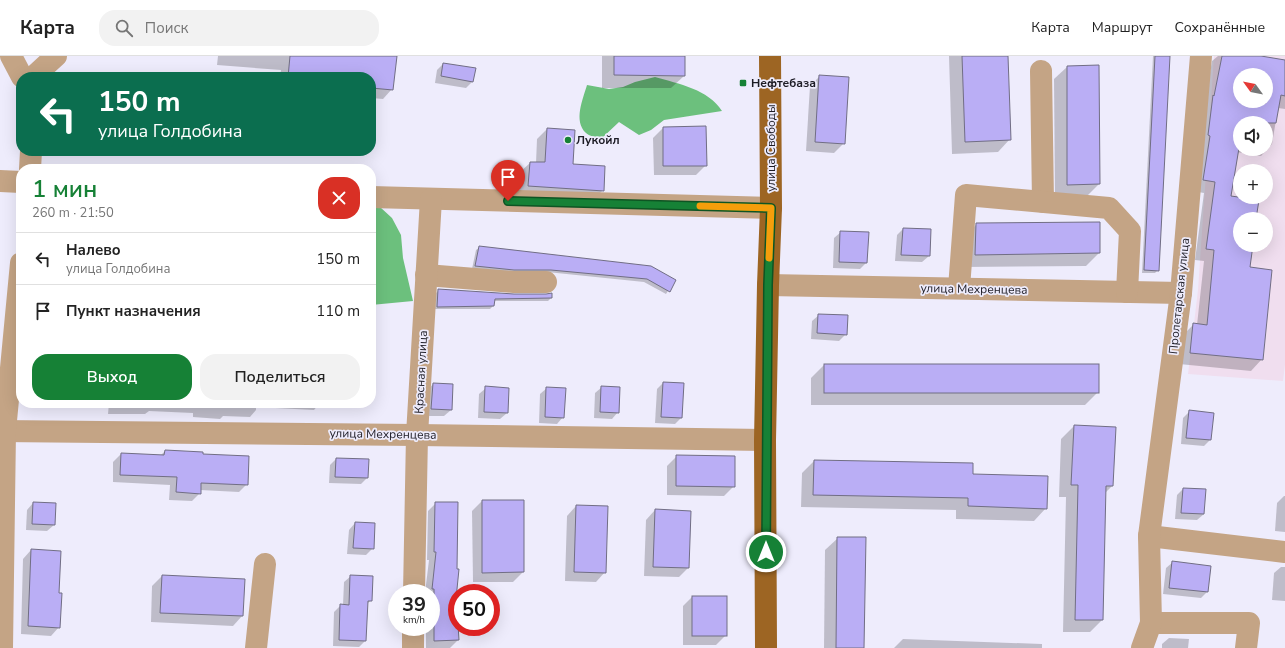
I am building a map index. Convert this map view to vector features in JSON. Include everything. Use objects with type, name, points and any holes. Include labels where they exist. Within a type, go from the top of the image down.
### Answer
[{"type":"main road","name":"улица Свободы","points":[[766,648],[765,440],[771,208],[770,56]]},
{"type":"street","points":[[11,56],[19,72]]},
{"type":"street","points":[[38,72],[56,56]]},
{"type":"street","name":"Пролетарская улица","points":[[1142,648],[1151,623],[1149,536],[1181,293],[1201,56]]},
{"type":"street","points":[[1041,71],[1043,202]]},
{"type":"street","points":[[0,181],[16,182]]},
{"type":"street","points":[[959,288],[966,195],[1109,208],[1130,232],[1127,292]]},
{"type":"street","points":[[376,197],[771,208]]},
{"type":"street","name":"Красная улица","points":[[414,584],[417,435],[431,199]]},
{"type":"street","points":[[426,275],[514,282],[546,282]]},
{"type":"street","name":"улица Мехренцева","points":[[768,285],[1181,293]]},
{"type":"street","points":[[2,648],[2,431],[16,307]]},
{"type":"street","name":"улица Мехренцева","points":[[2,431],[765,440]]},
{"type":"street","points":[[1149,536],[1285,552]]},
{"type":"street","points":[[256,648],[265,564]]},
{"type":"street","points":[[1151,623],[1250,623],[1246,648]]},
{"type":"street","points":[[413,636],[413,648]]},
{"type":"shaded area","points":[[1214,56],[1285,56],[1285,364],[1283,381],[1188,374],[1198,290]]},
{"type":"green space","points":[[655,77],[701,92],[709,97],[722,111],[664,120],[651,130],[639,135],[619,122],[601,139],[587,134],[582,128],[580,122],[580,110],[587,85],[609,89],[623,87]]},
{"type":"green space","points":[[376,207],[380,207],[392,218],[401,235],[403,258],[413,301],[376,305]]},
{"type":"building","points":[[290,56],[397,56],[393,90],[376,88],[376,72],[288,72]]},
{"type":"building","points":[[614,56],[685,56],[685,76],[614,75]]},
{"type":"building","points":[[962,56],[1008,56],[1011,140],[965,142]]},
{"type":"building","points":[[1155,56],[1170,56],[1159,271],[1144,270]]},
{"type":"building","points":[[1222,56],[1261,56],[1285,60],[1285,96],[1281,95],[1276,123],[1273,123],[1273,116],[1233,116],[1233,156],[1238,156],[1236,164],[1233,164],[1233,184],[1231,196],[1233,196],[1233,204],[1258,204],[1257,212],[1233,212],[1233,252],[1252,252],[1250,267],[1272,270],[1263,360],[1190,353],[1193,323],[1207,325],[1214,250],[1206,249],[1215,182],[1203,180],[1210,136],[1208,135],[1213,95],[1214,96]]},
{"type":"building","points":[[443,63],[476,68],[473,82],[441,76]]},
{"type":"building","points":[[1099,65],[1100,184],[1067,185],[1067,66]]},
{"type":"building","points":[[819,75],[849,77],[845,144],[815,142]]},
{"type":"building","points":[[706,126],[707,166],[663,166],[663,127]]},
{"type":"building","points":[[547,128],[575,130],[573,164],[605,166],[604,191],[528,186],[530,162],[545,162]]},
{"type":"building","points":[[1100,222],[1100,253],[975,255],[976,223]]},
{"type":"building","points":[[903,228],[931,229],[930,256],[901,255]]},
{"type":"building","points":[[840,231],[869,232],[867,263],[839,262]]},
{"type":"building","points":[[479,246],[651,266],[676,280],[670,292],[647,279],[551,270],[514,270],[475,266]]},
{"type":"building","points":[[438,289],[514,294],[552,293],[552,298],[495,299],[494,306],[437,307]]},
{"type":"building","points":[[818,314],[848,315],[847,335],[817,333]]},
{"type":"building","points":[[824,364],[1099,364],[1099,393],[824,393]]},
{"type":"building","points":[[663,382],[684,383],[682,418],[661,417]]},
{"type":"building","points":[[433,383],[453,384],[452,410],[431,409]]},
{"type":"building","points":[[485,386],[509,388],[508,413],[484,412]]},
{"type":"building","points":[[601,386],[620,387],[619,413],[600,412]]},
{"type":"building","points":[[546,387],[566,388],[564,418],[545,417]]},
{"type":"building","points":[[1189,410],[1214,413],[1211,440],[1186,438]]},
{"type":"building","points":[[1074,425],[1116,427],[1113,486],[1106,486],[1103,620],[1075,620],[1078,485],[1071,485]]},
{"type":"building","points":[[165,450],[203,452],[203,454],[249,456],[248,485],[201,483],[201,494],[176,492],[177,477],[120,475],[121,453],[164,455]]},
{"type":"building","points":[[676,455],[735,456],[735,487],[676,486]]},
{"type":"building","points":[[336,458],[369,459],[368,478],[335,477]]},
{"type":"building","points":[[814,460],[973,463],[973,474],[1048,476],[1047,509],[968,506],[968,498],[813,495]]},
{"type":"building","points":[[1183,488],[1206,489],[1204,514],[1181,513]]},
{"type":"building","points":[[482,500],[524,500],[524,572],[482,573]]},
{"type":"building","points":[[33,502],[56,503],[55,525],[32,524]]},
{"type":"building","points":[[435,502],[458,502],[457,569],[459,569],[458,584],[448,584],[448,636],[459,636],[459,640],[434,641],[434,636],[440,636],[440,584],[433,584],[436,552],[434,552]]},
{"type":"building","points":[[576,505],[608,506],[606,573],[574,572]]},
{"type":"building","points":[[655,509],[691,511],[689,568],[653,567]]},
{"type":"building","points":[[355,522],[375,523],[374,549],[353,548]]},
{"type":"building","points":[[837,537],[866,537],[864,648],[836,648]]},
{"type":"building","points":[[31,549],[61,551],[59,593],[62,593],[60,628],[28,626]]},
{"type":"building","points":[[1172,561],[1211,566],[1208,592],[1169,588]]},
{"type":"building","points":[[162,575],[245,579],[243,616],[160,613]]},
{"type":"building","points":[[350,575],[373,576],[372,601],[368,601],[366,641],[339,640],[340,604],[349,605]]},
{"type":"building","points":[[692,596],[727,596],[727,636],[692,636]]},
{"type":"slow traffic","points":[[700,206],[771,208],[769,258]]},
{"type":"place","name":"Нефтебаза","points":[[743,83]]},
{"type":"place","name":"Лукойл","points":[[568,140]]},
{"type":"route","points":[[508,201],[771,208],[765,440],[766,552]]}]
